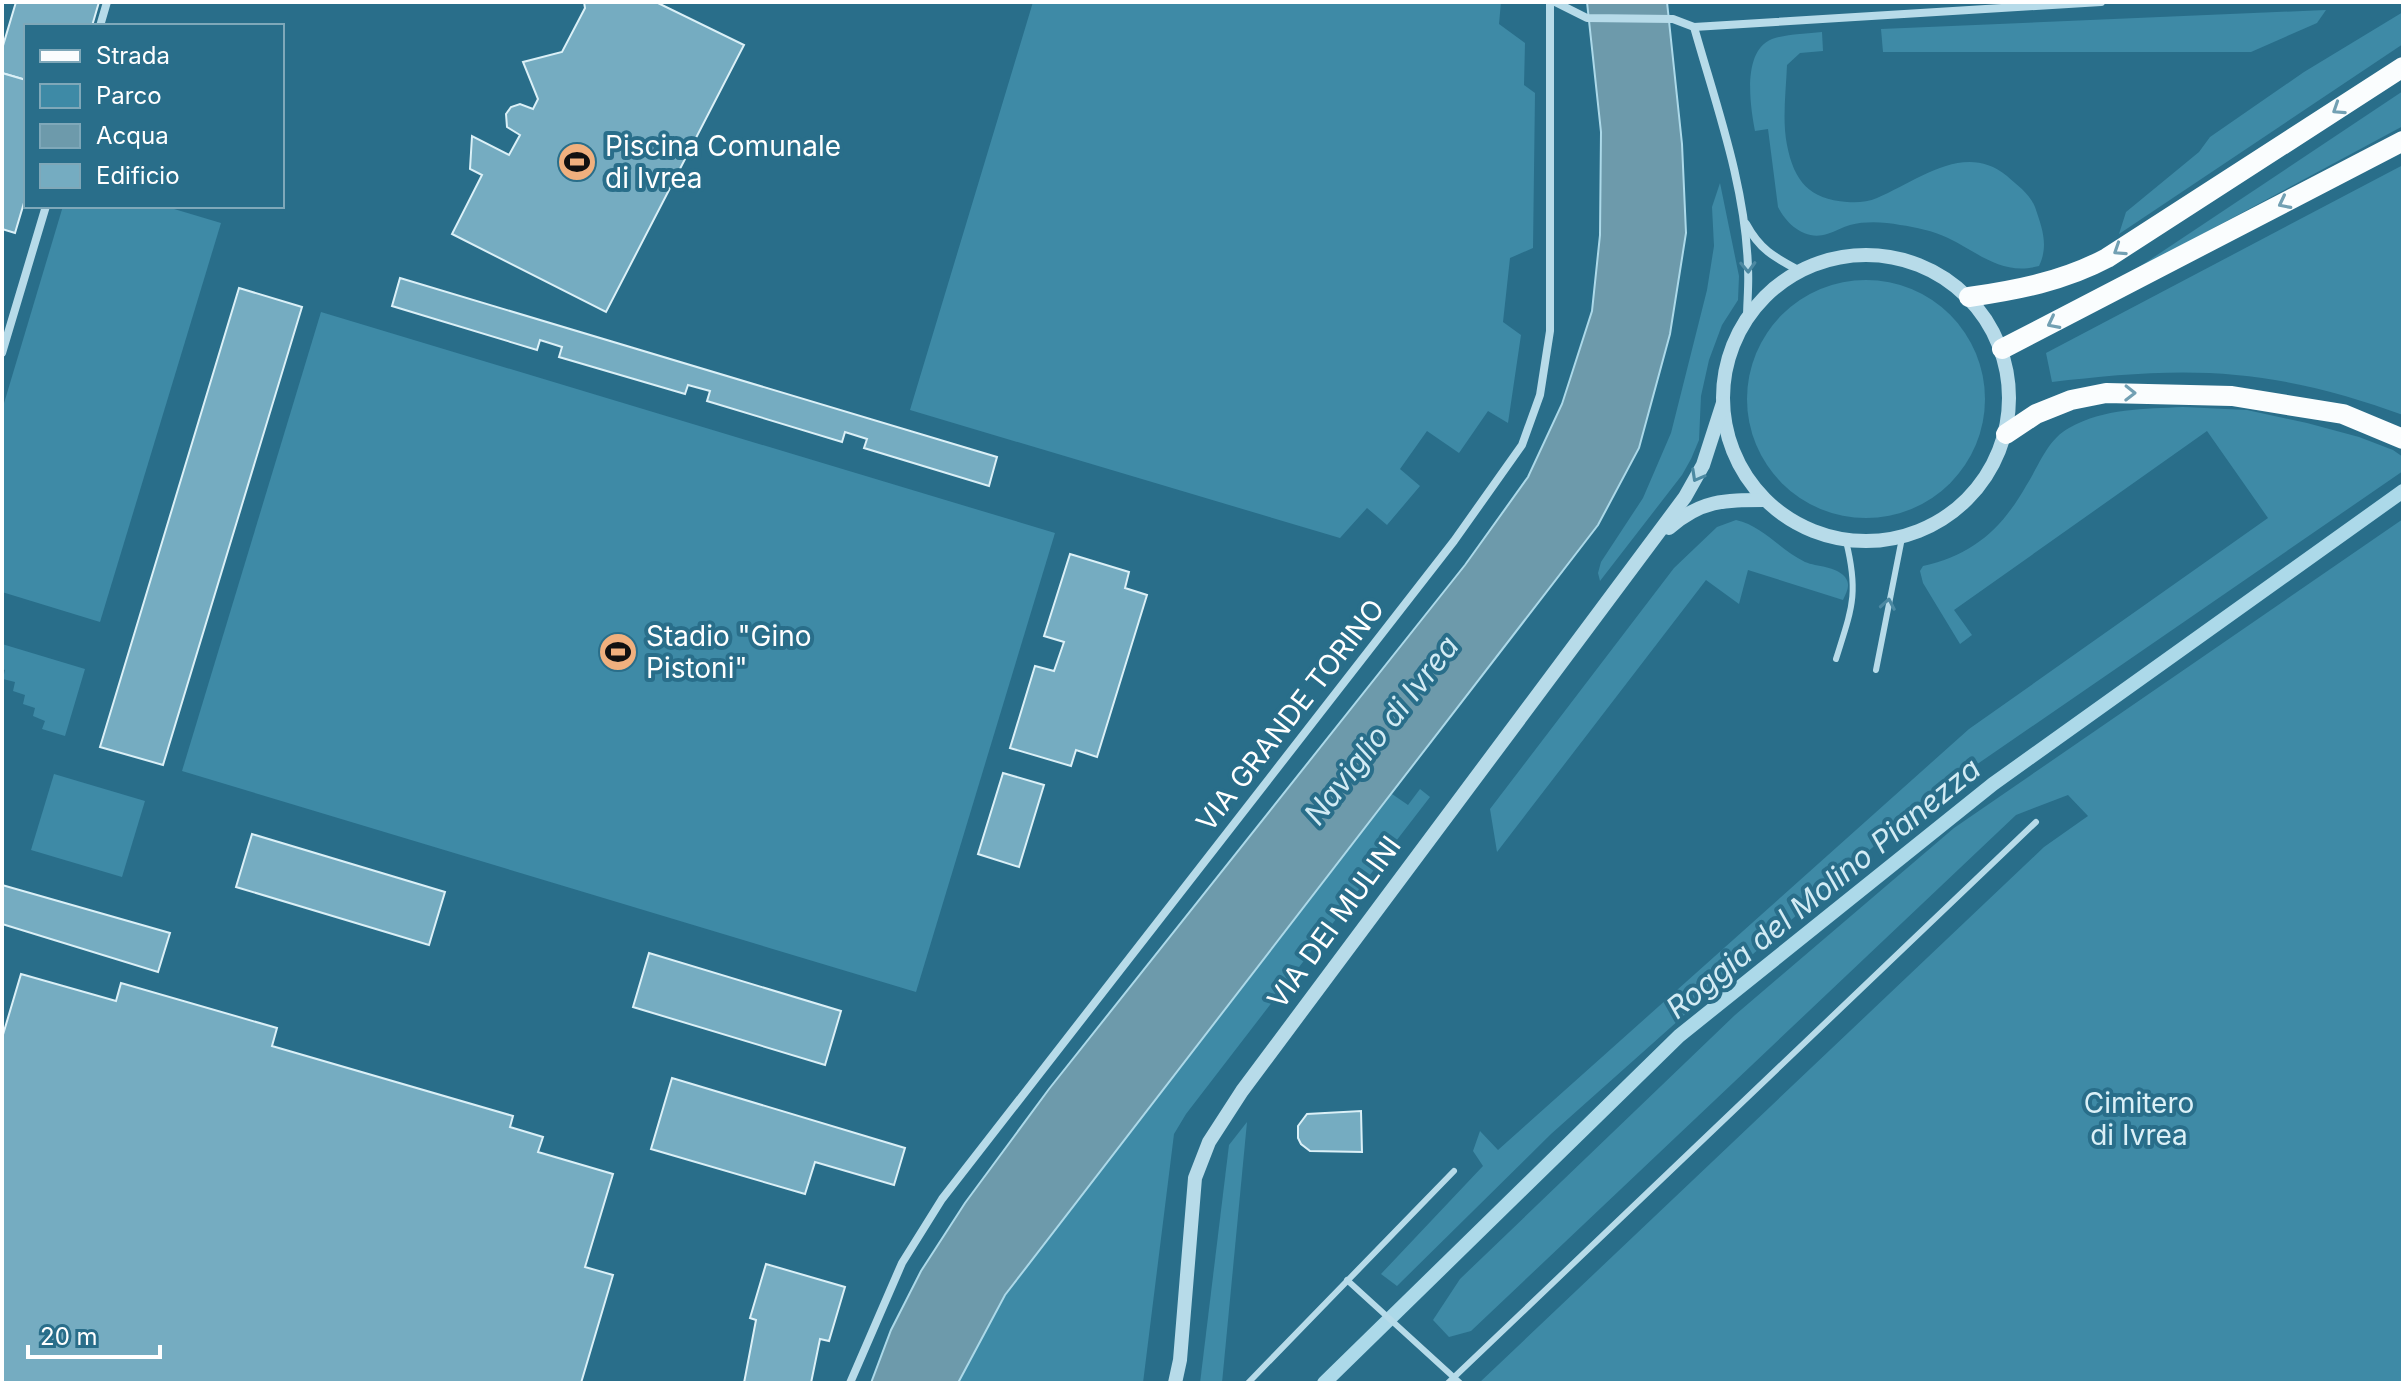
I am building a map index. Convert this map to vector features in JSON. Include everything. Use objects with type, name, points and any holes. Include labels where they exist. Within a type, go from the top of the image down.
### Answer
[{"type":"main road","points":[[1969,297],[2078,274],[2403,67]]},
{"type":"main road","points":[[2002,349],[2403,141]]},
{"type":"main road","points":[[2006,434],[2036,414],[2071,400],[2106,393],[2232,396],[2343,414],[2403,439]]},
{"type":"street","points":[[101,24],[107,2]]},
{"type":"street","points":[[1553,2],[1587,18],[1673,19],[1694,27],[2101,2]]},
{"type":"street","name":"VIA GRANDE TORINO","points":[[850,1383],[902,1263],[942,1199],[1463,529],[1522,445],[1540,395],[1550,331],[1553,2]]},
{"type":"street","points":[[1694,27],[1723,129],[1742,216],[1749,271],[1747,319]]},
{"type":"street","points":[[2,353],[45,208]]},
{"type":"street","points":[[1742,216],[1754,239],[1770,255],[1800,271]]},
{"type":"street","points":[[1870,254],[1907,260],[1940,274],[1969,297],[1989,321],[2002,349],[2009,377],[2010,406],[2006,434],[1991,470],[1968,500],[1937,523],[1902,538],[1875,542],[1846,541],[1816,534],[1788,520],[1764,500],[1743,472],[1728,438],[1723,403],[1725,373],[1733,345],[1747,319],[1770,291],[1800,271],[1834,258],[1870,254]]},
{"type":"street","name":"VIA DEI MULINI","points":[[1175,1383],[1180,1360],[1195,1178],[1209,1142],[1242,1091],[1456,801],[1685,497],[1703,465],[1723,403]]},
{"type":"street","name":"VIA DEI MULINI","points":[[1654,541],[1682,517],[1703,505],[1727,500],[1764,500]]},
{"type":"lane","points":[[1876,670],[1902,538]]},
{"type":"lane","points":[[1836,659],[1855,590],[1846,541]]},
{"type":"lane","points":[[1347,1280],[1454,1381],[2036,822]]},
{"type":"lane","points":[[1248,1383],[1454,1171]]},
{"type":"green space","points":[[1033,2],[1501,2],[1499,24],[1525,43],[1524,85],[1535,93],[1533,248],[1510,258],[1503,322],[1521,335],[1508,423],[1488,411],[1459,453],[1427,431],[1400,469],[1420,486],[1387,525],[1367,508],[1340,538],[910,410]]},
{"type":"green space","points":[[2326,10],[2317,23],[2251,52],[1883,52],[1881,29]]},
{"type":"green space","points":[[2403,12],[2403,44],[2119,234],[2126,212],[2199,152],[2210,137],[2304,72]]},
{"type":"green space","points":[[1822,32],[1823,51],[1800,53],[1787,65],[1786,135],[1794,169],[1805,186],[1823,197],[1862,202],[1958,163],[1974,162],[1991,166],[2007,176],[2033,202],[2043,236],[2044,251],[2039,266],[2014,268],[2002,265],[1942,236],[1912,227],[1862,223],[1819,236],[1798,230],[1786,220],[1778,207],[1768,129],[1755,131],[1750,94],[1752,67],[1762,45],[1772,39]]},
{"type":"green space","points":[[2403,91],[2403,126],[2130,273]]},
{"type":"green space","points":[[2403,165],[2403,415],[2321,389],[2236,375],[2167,373],[2052,382],[2046,353]]},
{"type":"green space","points":[[1720,183],[1739,276],[1738,300],[1722,325],[1709,360],[1701,396],[1699,440],[1682,475],[1600,581],[1598,573],[1601,562],[1643,498],[1671,433],[1707,290],[1714,246],[1712,207]]},
{"type":"green space","points":[[62,208],[171,208],[221,223],[100,622],[2,592],[2,410]]},
{"type":"green space","points":[[1866,280],[1889,282],[1912,289],[1950,315],[1976,353],[1983,376],[1983,422],[1976,445],[1950,483],[1912,509],[1889,516],[1866,518],[1843,516],[1820,509],[1782,483],[1756,445],[1749,422],[1747,399],[1749,376],[1756,353],[1782,315],[1820,289],[1843,282]]},
{"type":"green space","name":"Stadio \"Gino Pistoni\"","points":[[321,312],[1055,533],[916,992],[182,771]]},
{"type":"green space","points":[[2183,407],[2247,410],[2359,437],[2403,457],[2403,471],[1928,798],[1551,1134],[1397,1286],[1381,1274],[1483,1166],[1473,1151],[1480,1131],[1498,1150],[1969,729],[2268,518],[2207,431],[1954,610],[1972,635],[1960,644],[1923,583],[1920,571],[1923,566],[1956,555],[1995,528],[2016,502],[2049,446],[2069,428],[2110,413]]},
{"type":"green space","name":"Cimitero di Ivrea","points":[[2403,519],[2403,1383],[1479,1383],[2044,847],[2088,816],[2068,795],[2016,815],[1471,1331],[1449,1337],[1433,1320],[1460,1279],[1735,1015],[1954,828]]},
{"type":"green space","points":[[1736,520],[1755,527],[1805,562],[1841,573],[1848,585],[1843,600],[1748,570],[1739,604],[1706,580],[1497,852],[1490,809],[1674,568],[1717,527]]},
{"type":"green space","points":[[2,644],[85,669],[65,736],[42,729],[45,721],[33,716],[35,708],[23,704],[25,695],[13,691],[15,682],[3,679]]},
{"type":"green space","points":[[54,774],[145,801],[122,877],[31,850]]},
{"type":"green space","points":[[1420,789],[1430,797],[1186,1114],[1174,1134],[1143,1383],[958,1383],[1005,1295],[1392,794],[1408,805]]},
{"type":"green space","points":[[1247,1122],[1222,1383],[1200,1383],[1229,1145]]},
{"type":"water","name":"Naviglio di Ivrea","points":[[1587,2],[1667,2],[1682,144],[1686,233],[1670,334],[1639,448],[1598,525],[1005,1295],[958,1383],[871,1383],[891,1330],[921,1271],[965,1203],[1049,1089],[1465,565],[1528,477],[1562,404],[1592,311],[1600,235],[1601,132]]},
{"type":"building","points":[[16,2],[99,2],[93,24],[24,24],[24,79],[2,73],[2,49]]},
{"type":"building","name":"Piscina Comunale di Ivrea","points":[[584,2],[656,2],[744,45],[606,312],[452,234],[482,175],[470,169],[472,136],[509,155],[520,135],[507,127],[506,114],[511,107],[520,104],[533,109],[538,99],[523,62],[562,52],[585,8]]},
{"type":"building","points":[[2,73],[24,79],[24,203],[15,233],[2,229]]},
{"type":"building","points":[[400,278],[997,457],[989,486],[864,448],[867,439],[845,432],[842,442],[707,401],[710,391],[688,385],[685,394],[559,357],[562,347],[540,340],[537,350],[392,306]]},
{"type":"building","points":[[239,288],[302,307],[163,765],[100,747]]},
{"type":"building","points":[[1070,554],[1129,572],[1125,588],[1147,595],[1097,757],[1076,750],[1071,766],[1010,748],[1035,666],[1054,671],[1064,642],[1044,636]]},
{"type":"building","points":[[1003,773],[1044,785],[1019,867],[978,854]]},
{"type":"building","points":[[252,834],[445,892],[429,945],[236,887]]},
{"type":"building","points":[[2,885],[170,933],[158,972],[2,924]]},
{"type":"building","points":[[649,953],[841,1011],[825,1065],[633,1007]]},
{"type":"building","points":[[21,974],[116,1001],[121,983],[277,1028],[272,1046],[513,1116],[510,1127],[543,1137],[538,1152],[613,1174],[585,1267],[613,1275],[581,1383],[2,1383],[2,1038]]},
{"type":"building","points":[[672,1078],[905,1148],[894,1185],[815,1162],[805,1194],[651,1149]]},
{"type":"building","points":[[1361,1111],[1362,1152],[1310,1151],[1298,1138],[1298,1126],[1307,1114]]},
{"type":"building","points":[[766,1264],[845,1287],[829,1341],[820,1339],[811,1383],[744,1383],[756,1320],[750,1318]]},
{"type":"waterway","name":"Roggia del Molino Pianezza","points":[[1324,1383],[1679,1036],[1993,784],[2403,491]]},
{"type":"place","name":"Piscina Comunale di Ivrea","points":[[577,162]]},
{"type":"place","name":"Stadio \"Gino Pistoni\"","points":[[618,652]]}]
